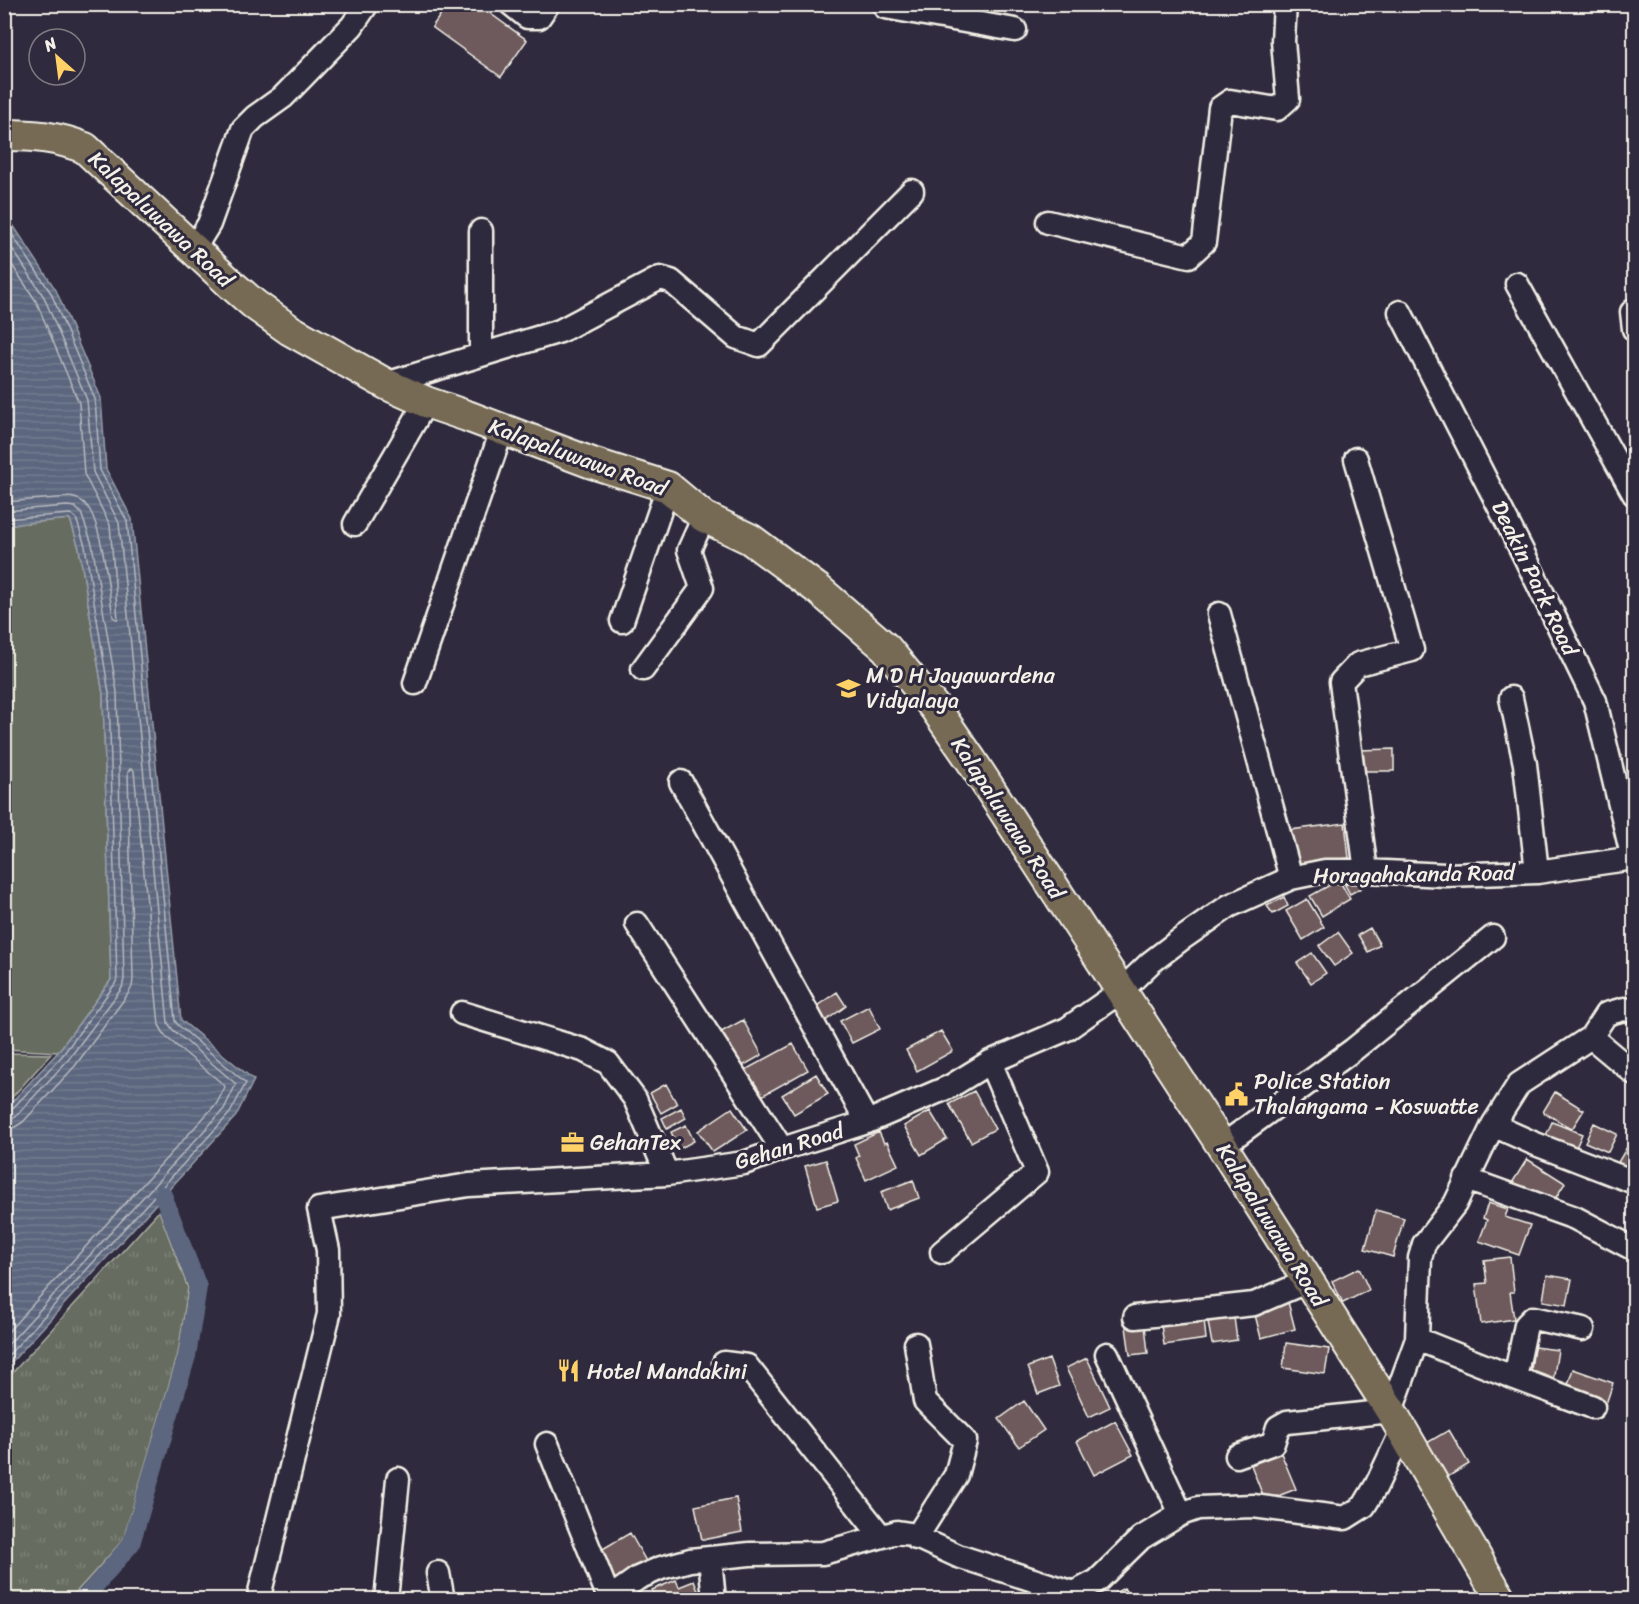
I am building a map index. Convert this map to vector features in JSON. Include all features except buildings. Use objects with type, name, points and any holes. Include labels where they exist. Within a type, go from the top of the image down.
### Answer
[{"type":"main road","name":"Kalapaluwawa Road","points":[[4,135],[40,135],[66,140],[85,148],[255,305],[290,330],[386,384],[426,402],[592,463],[668,487],[704,517],[750,539],[819,590],[886,648],[935,708],[971,760],[1222,1146],[1396,1421],[1501,1599]]},
{"type":"street","points":[[193,250],[209,224],[243,129],[255,117],[283,97],[352,26],[367,4]]},
{"type":"street","points":[[510,4],[527,17],[539,17],[548,4]]},
{"type":"street","points":[[884,4],[885,7],[1015,30]]},
{"type":"street","points":[[1048,222],[1189,256],[1204,242],[1220,108],[1230,101],[1277,109],[1288,99],[1283,41],[1285,4]]},
{"type":"street","points":[[386,384],[560,331],[660,278],[671,280],[736,337],[759,345],[912,191]]},
{"type":"street","points":[[481,231],[481,355]]},
{"type":"street","points":[[1517,284],[1635,494]]},
{"type":"street","points":[[1635,310],[1632,312],[1635,329]]},
{"type":"street","name":"Deakin Park Road","points":[[1400,312],[1524,555],[1595,701],[1634,858]]},
{"type":"street","points":[[355,524],[426,402]]},
{"type":"street","points":[[415,683],[502,429]]},
{"type":"street","points":[[1356,459],[1412,650],[1358,664],[1341,682],[1366,871]]},
{"type":"street","points":[[622,621],[668,487]]},
{"type":"street","points":[[644,669],[702,588],[689,550],[704,517]]},
{"type":"street","points":[[1219,614],[1291,878]]},
{"type":"street","points":[[1511,698],[1526,764],[1538,872]]},
{"type":"street","points":[[681,782],[867,1122]]},
{"type":"street","name":"Horagahakanda Road","points":[[1121,991],[1150,963],[1229,906],[1291,878],[1325,871],[1445,875],[1538,872],[1634,858]]},
{"type":"street","points":[[638,924],[782,1149]]},
{"type":"street","points":[[1222,1146],[1353,1050],[1493,937]]},
{"type":"street","name":"Gehan Road","points":[[258,1599],[329,1314],[328,1250],[319,1209],[469,1185],[667,1174],[744,1163],[867,1122],[951,1086],[990,1062],[1067,1029],[1121,991]]},
{"type":"street","points":[[547,1444],[608,1599],[638,1578],[661,1568],[690,1560],[750,1554],[823,1553],[897,1532],[910,1534],[958,1556],[1074,1593],[1097,1581],[1141,1538],[1181,1514],[1198,1508],[1253,1506],[1345,1518],[1364,1506],[1376,1486],[1396,1421],[1418,1339],[1420,1258],[1424,1244],[1455,1204],[1493,1125],[1519,1084],[1591,1037],[1606,1014],[1624,1009],[1635,1011]]},
{"type":"street","points":[[462,1013],[583,1050],[608,1063],[635,1099],[667,1174]]},
{"type":"street","points":[[1591,1037],[1635,1073]]},
{"type":"street","points":[[942,1252],[1037,1173],[990,1062]]},
{"type":"street","points":[[1493,1125],[1533,1143],[1635,1182]]},
{"type":"street","points":[[1466,1179],[1575,1218],[1635,1249]]},
{"type":"street","points":[[1135,1317],[1254,1304],[1308,1281]]},
{"type":"street","points":[[1515,1378],[1526,1325],[1533,1318],[1583,1329]]},
{"type":"street","points":[[1418,1339],[1593,1407]]},
{"type":"street","points":[[916,1344],[925,1401],[965,1441],[956,1475],[916,1538]]},
{"type":"street","points":[[1107,1354],[1181,1514]]},
{"type":"street","points":[[723,1363],[747,1366],[881,1536]]},
{"type":"street","points":[[1237,1456],[1273,1443],[1278,1427],[1287,1422],[1396,1421]]},
{"type":"street","points":[[386,1599],[398,1479]]},
{"type":"street","points":[[710,1558],[714,1599]]},
{"type":"street","points":[[438,1573],[443,1599]]},
{"type":"green space","points":[[70,519],[79,548],[103,694],[111,980],[58,1052],[5,1049],[5,525]]},
{"type":"green space","points":[[4,1053],[51,1054],[5,1105]]},
{"type":"green space","points":[[159,1211],[188,1288],[178,1354],[123,1540],[70,1599],[5,1599],[5,1381]]},
{"type":"water","points":[[5,218],[13,225],[56,290],[101,398],[106,469],[132,519],[181,1020],[254,1080],[236,1116],[5,1369],[5,1109],[58,1052],[111,980],[103,694],[79,548],[70,519],[5,525]]},
{"type":"waterway","points":[[83,1600],[131,1544],[187,1356],[198,1287],[163,1195]]},
{"type":"place","name":"M D H Jayawardena Vidyalaya","points":[[848,688]]},
{"type":"place","name":"Police Station Thalangama - Koswatte","points":[[1236,1094]]},
{"type":"place","name":"GehanTex","points":[[572,1142]]},
{"type":"place","name":"Hotel Mandakini","points":[[569,1371]]}]
